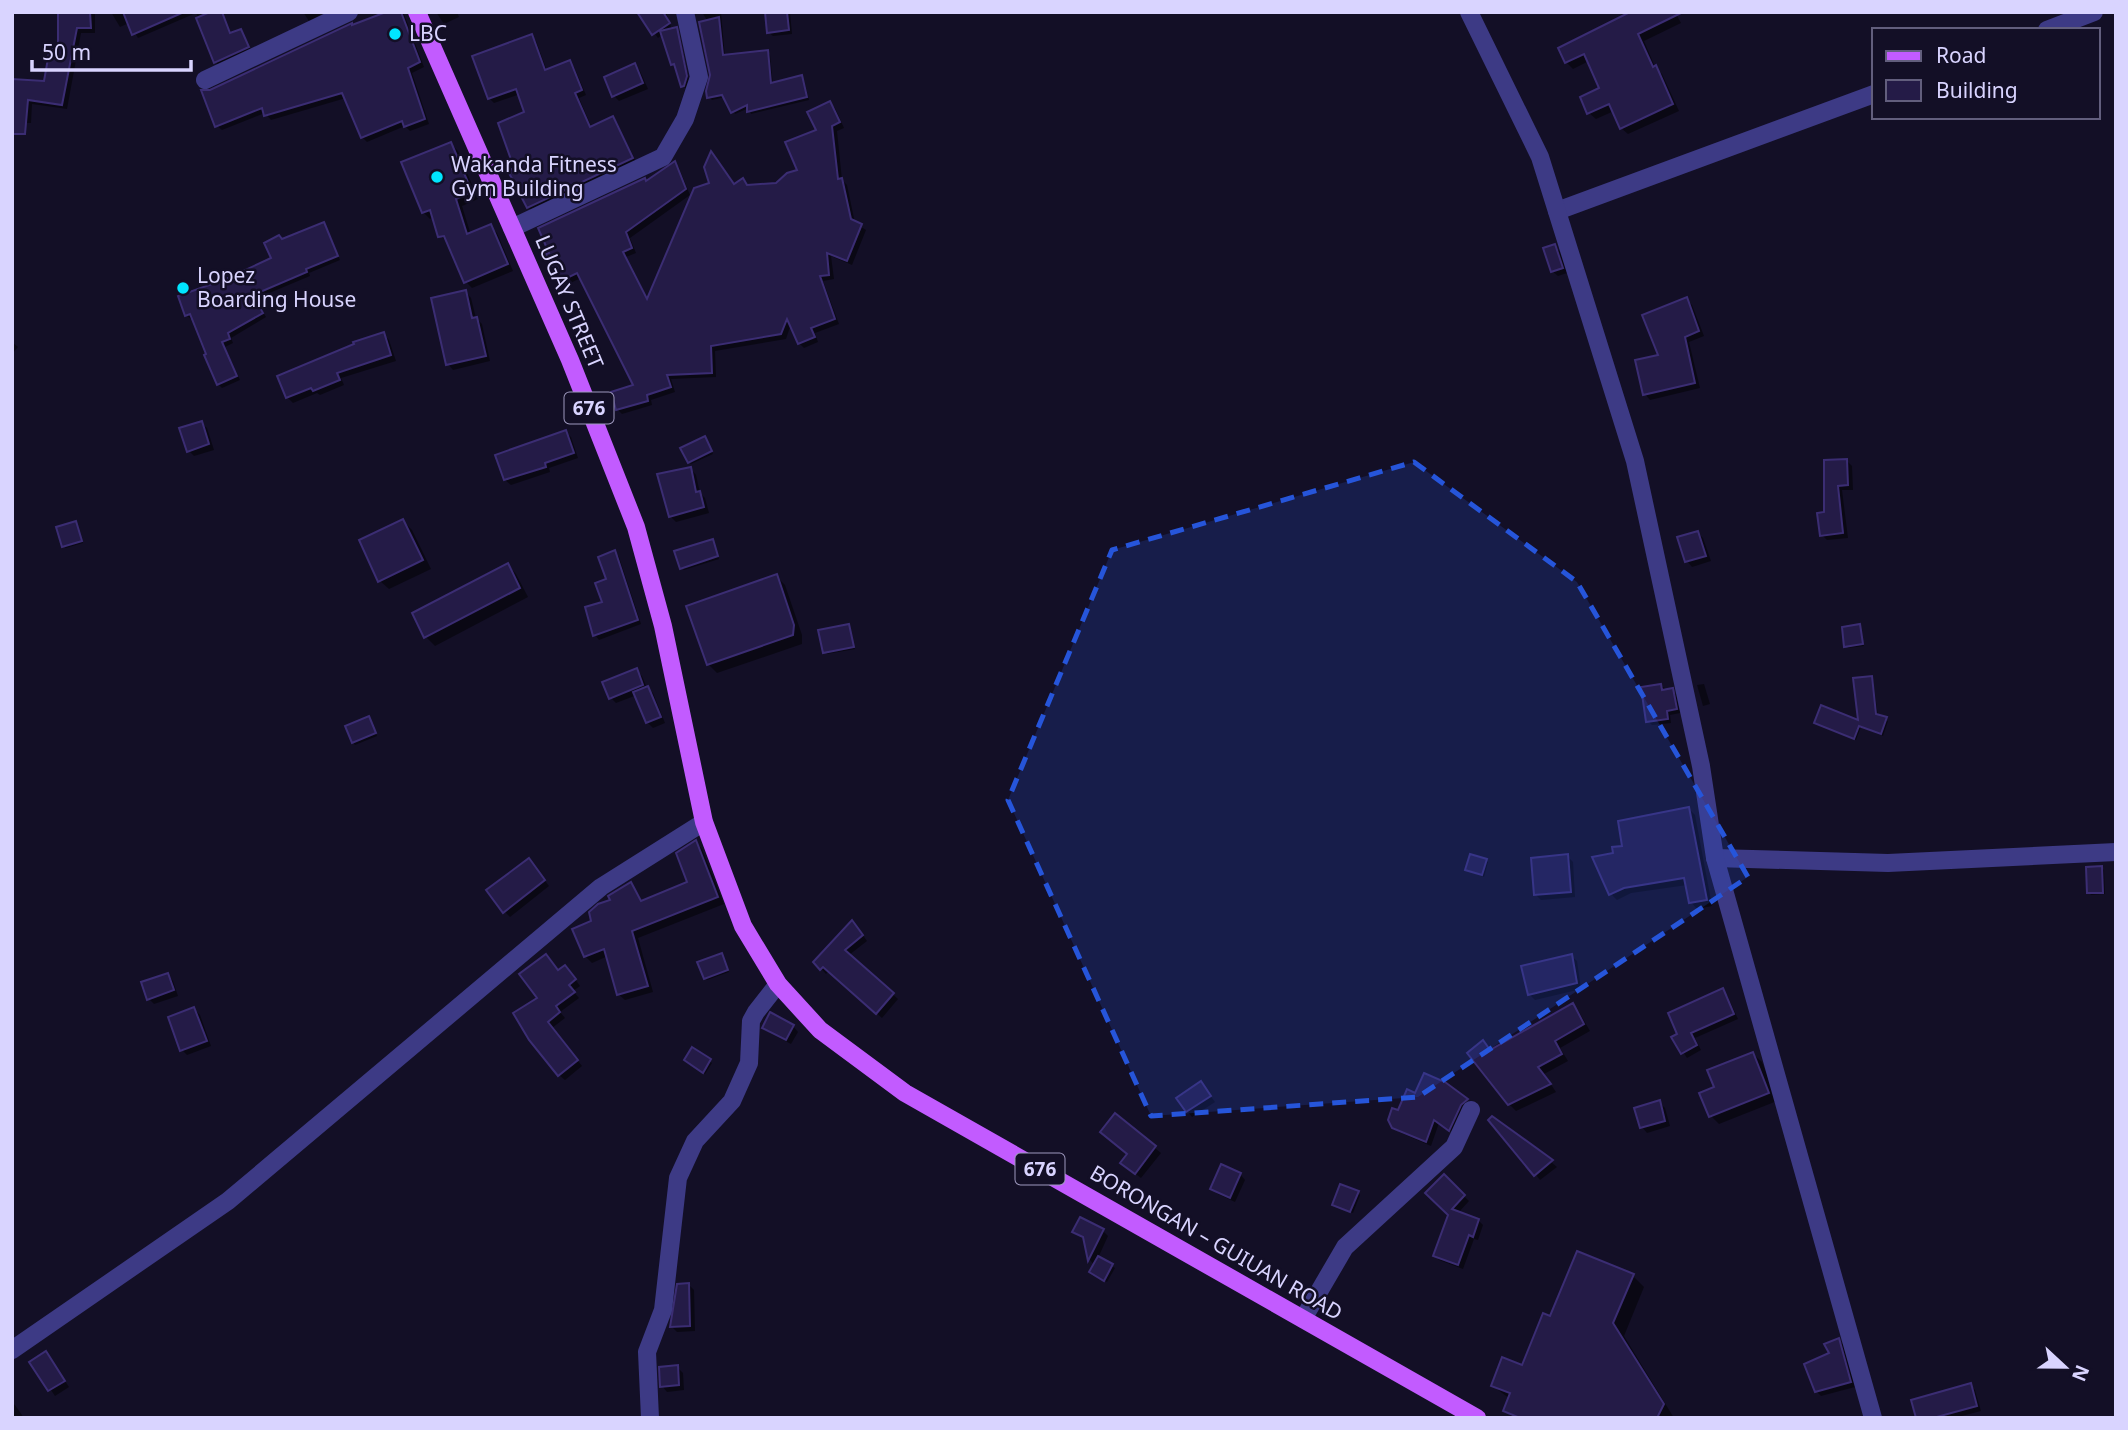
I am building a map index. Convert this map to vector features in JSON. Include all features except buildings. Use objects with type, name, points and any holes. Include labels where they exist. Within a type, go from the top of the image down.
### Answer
[{"type":"main road","name":"LUGAY STREET","points":[[417,12],[570,360],[636,527],[663,626],[704,822]]},
{"type":"main road","name":"BORONGAN – GUIUAN ROAD","points":[[704,822],[743,926],[778,984],[820,1030],[905,1093],[1477,1418]]},
{"type":"street","points":[[205,80],[349,12]]},
{"type":"street","points":[[512,228],[663,157],[685,119],[699,77],[685,12]]},
{"type":"street","points":[[1469,12],[1540,157],[1635,461],[1701,766],[1715,858],[1873,1418]]},
{"type":"street","points":[[2052,28],[2094,12]]},
{"type":"street","points":[[1557,211],[1872,95]]},
{"type":"street","points":[[12,1350],[228,1202],[601,887],[704,822]]},
{"type":"street","points":[[1715,858],[1888,863],[2116,852]]},
{"type":"street","points":[[650,1418],[647,1352],[663,1310],[678,1178],[695,1141],[732,1101],[749,1063],[751,1021],[778,984]]},
{"type":"street","points":[[1303,1319],[1345,1247],[1454,1147],[1471,1110]]},
{"type":"highlighted area","points":[[1414,462],[1577,582],[1748,877],[1418,1097],[1151,1116],[1008,800],[1112,550]]},
{"type":"place","name":"LBC","points":[[395,34]]},
{"type":"place","name":"Wakanda Fitness Gym Building","points":[[437,177]]},
{"type":"place","name":"Lopez Boarding House","points":[[183,288]]}]
